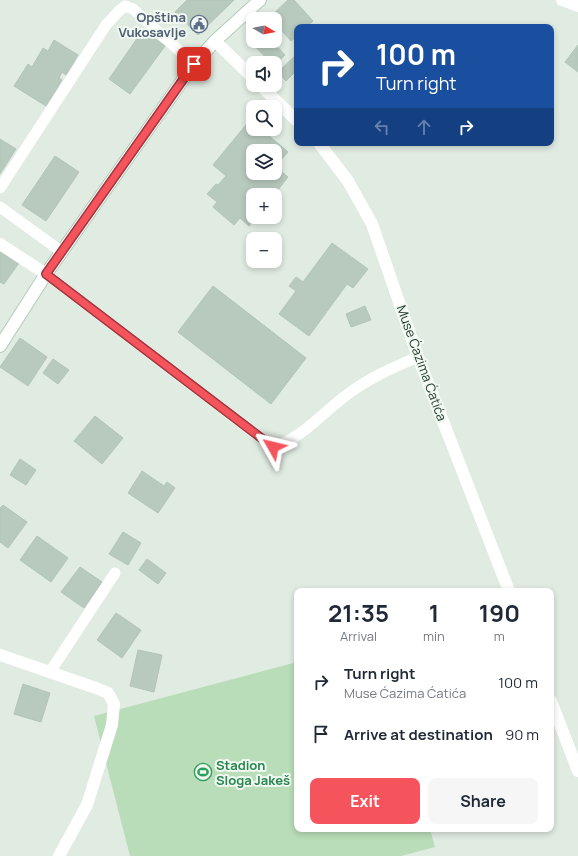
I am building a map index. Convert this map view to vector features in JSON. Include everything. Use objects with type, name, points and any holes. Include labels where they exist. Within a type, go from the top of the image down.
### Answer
[{"type":"street","points":[[0,346],[46,274],[194,64],[214,41],[260,0]]},
{"type":"street","points":[[562,0],[578,6]]},
{"type":"street","points":[[214,41],[246,71]]},
{"type":"street","points":[[267,92],[294,117]]},
{"type":"street","name":"Muse Ćazima Ćatića","points":[[321,146],[348,181],[372,224],[418,357],[508,588]]},
{"type":"street","points":[[0,244],[46,274]]},
{"type":"street","points":[[0,654],[108,693],[114,704],[112,726],[87,805],[59,856]]},
{"type":"street","points":[[554,709],[578,771]]},
{"type":"lane","points":[[0,188],[106,25],[125,6],[133,9],[194,64]]},
{"type":"lane","points":[[0,208],[62,252]]},
{"type":"lane","points":[[46,274],[273,447],[283,444],[303,430],[348,393],[382,373],[418,357]]},
{"type":"lane","points":[[50,672],[115,573]]},
{"type":"green space","name":"Stadion Sloga Jakeš","points":[[294,663],[294,832],[431,832],[435,847],[401,856],[130,856],[94,716]]},
{"type":"building","name":"Opština Vukosavlje","points":[[187,0],[234,0],[198,35],[175,12]]},
{"type":"building","points":[[288,0],[294,0],[313,21],[310,24],[294,24],[294,38],[291,41],[282,31],[282,12],[275,12]]},
{"type":"building","points":[[143,30],[165,46],[130,94],[109,79]]},
{"type":"building","points":[[54,40],[78,55],[66,75],[62,72],[59,78],[62,80],[46,106],[14,86],[28,64],[32,67],[43,48],[48,51]]},
{"type":"building","points":[[578,45],[578,72],[565,62]]},
{"type":"building","points":[[257,48],[278,48],[285,55],[282,58],[282,56],[264,56]]},
{"type":"building","points":[[294,57],[294,73],[286,81],[282,76],[282,68]]},
{"type":"building","points":[[246,125],[246,136],[269,136],[279,144],[246,144],[246,180],[282,180],[282,172],[288,177],[279,188],[246,188],[246,223],[240,218],[234,225],[213,207],[217,202],[207,194],[226,176],[213,165]]},
{"type":"building","points":[[0,139],[16,149],[0,174]]},
{"type":"building","points":[[282,147],[288,152],[282,159]]},
{"type":"building","points":[[55,156],[79,172],[46,221],[22,205]]},
{"type":"building","points":[[332,243],[368,269],[353,288],[347,284],[309,336],[279,314],[296,291],[289,286],[296,277],[303,282]]},
{"type":"building","points":[[0,249],[19,263],[4,284],[0,282]]},
{"type":"building","points":[[213,286],[306,358],[271,404],[178,332]]},
{"type":"building","points":[[365,306],[371,320],[351,327],[346,314]]},
{"type":"building","points":[[20,338],[47,357],[28,386],[0,367]]},
{"type":"building","points":[[53,359],[69,370],[58,384],[43,373]]},
{"type":"building","points":[[95,416],[123,438],[102,464],[74,441]]},
{"type":"building","points":[[20,459],[36,470],[26,485],[10,475]]},
{"type":"building","points":[[142,471],[164,486],[167,482],[175,488],[158,513],[128,493]]},
{"type":"building","points":[[3,505],[27,522],[8,548],[0,542],[0,508]]},
{"type":"building","points":[[123,532],[141,543],[128,565],[109,554]]},
{"type":"building","points":[[37,536],[68,558],[51,582],[20,560]]},
{"type":"building","points":[[147,559],[166,573],[158,584],[139,570]]},
{"type":"building","points":[[80,567],[102,582],[84,608],[61,592]]},
{"type":"building","points":[[116,613],[141,630],[122,658],[97,640]]},
{"type":"building","points":[[138,650],[162,655],[154,692],[130,686]]},
{"type":"building","points":[[23,684],[50,693],[41,722],[14,714]]},
{"type":"place","name":"Opština Vukosavlje","points":[[199,24]]},
{"type":"place","name":"Stadion Sloga Jakeš","points":[[203,772]]},
{"type":"route","points":[[194,64],[46,274],[273,447]]}]
